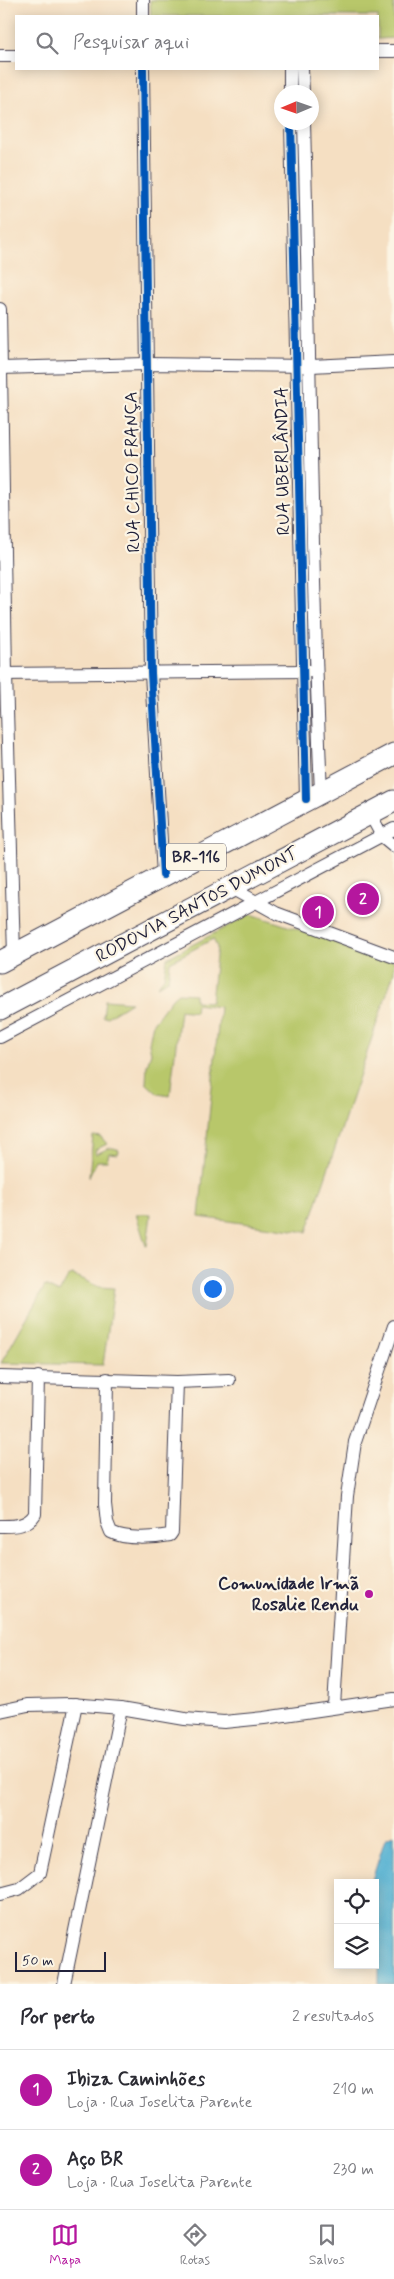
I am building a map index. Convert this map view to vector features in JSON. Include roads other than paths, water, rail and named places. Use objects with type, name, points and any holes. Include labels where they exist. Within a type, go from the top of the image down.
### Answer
[{"type":"highway","name":"BR-116","points":[[7,958],[394,754]]},
{"type":"highway","name":"RODOVIA SANTOS DUMONT","points":[[0,1009],[394,801]]},
{"type":"street","points":[[142,0],[143,15]]},
{"type":"street","points":[[379,51],[394,51]]},
{"type":"street","points":[[0,56],[15,56]]},
{"type":"street","name":"RUA CHICO FRANÇA","points":[[143,70],[151,673],[163,875]]},
{"type":"street","points":[[290,70],[290,85]]},
{"type":"street","points":[[302,70],[303,85]]},
{"type":"street","name":"RUA UBERLÂNDIA","points":[[291,130],[295,366],[314,796]]},
{"type":"street","name":"RUA UBERLÂNDIA","points":[[304,130],[311,366],[309,671]]},
{"type":"street","points":[[0,309],[7,958]]},
{"type":"street","points":[[1,368],[146,364],[311,366],[394,362]]},
{"type":"street","points":[[3,674],[309,671]]},
{"type":"street","points":[[370,814],[382,836],[394,846]]},
{"type":"street","points":[[0,1037],[394,829]]},
{"type":"street","points":[[231,888],[276,913],[394,957]]},
{"type":"street","points":[[334,1706],[346,1496],[356,1433],[394,1326]]},
{"type":"street","points":[[0,1377],[177,1382],[229,1380]]},
{"type":"street","points":[[0,1526],[25,1524],[35,1514],[38,1378]]},
{"type":"street","points":[[107,1379],[105,1504],[107,1522],[111,1532],[123,1536],[162,1537],[170,1535],[172,1529],[177,1382]]},
{"type":"street","points":[[0,1711],[28,1705],[76,1704],[122,1708],[185,1719],[224,1722],[394,1699]]},
{"type":"street","points":[[0,1894],[19,1889],[40,1873],[76,1704]]},
{"type":"street","points":[[64,1984],[122,1708]]},
{"type":"water","points":[[394,1834],[394,1984],[379,1984],[379,1879],[372,1879],[385,1839]]},
{"type":"place","name":"Aço BR","points":[[363,899]]},
{"type":"place","name":"Ibiza Caminhões","points":[[318,912]]},
{"type":"place","name":"Comunidade Irmã Rosalie Rendu","points":[[369,1594]]}]
